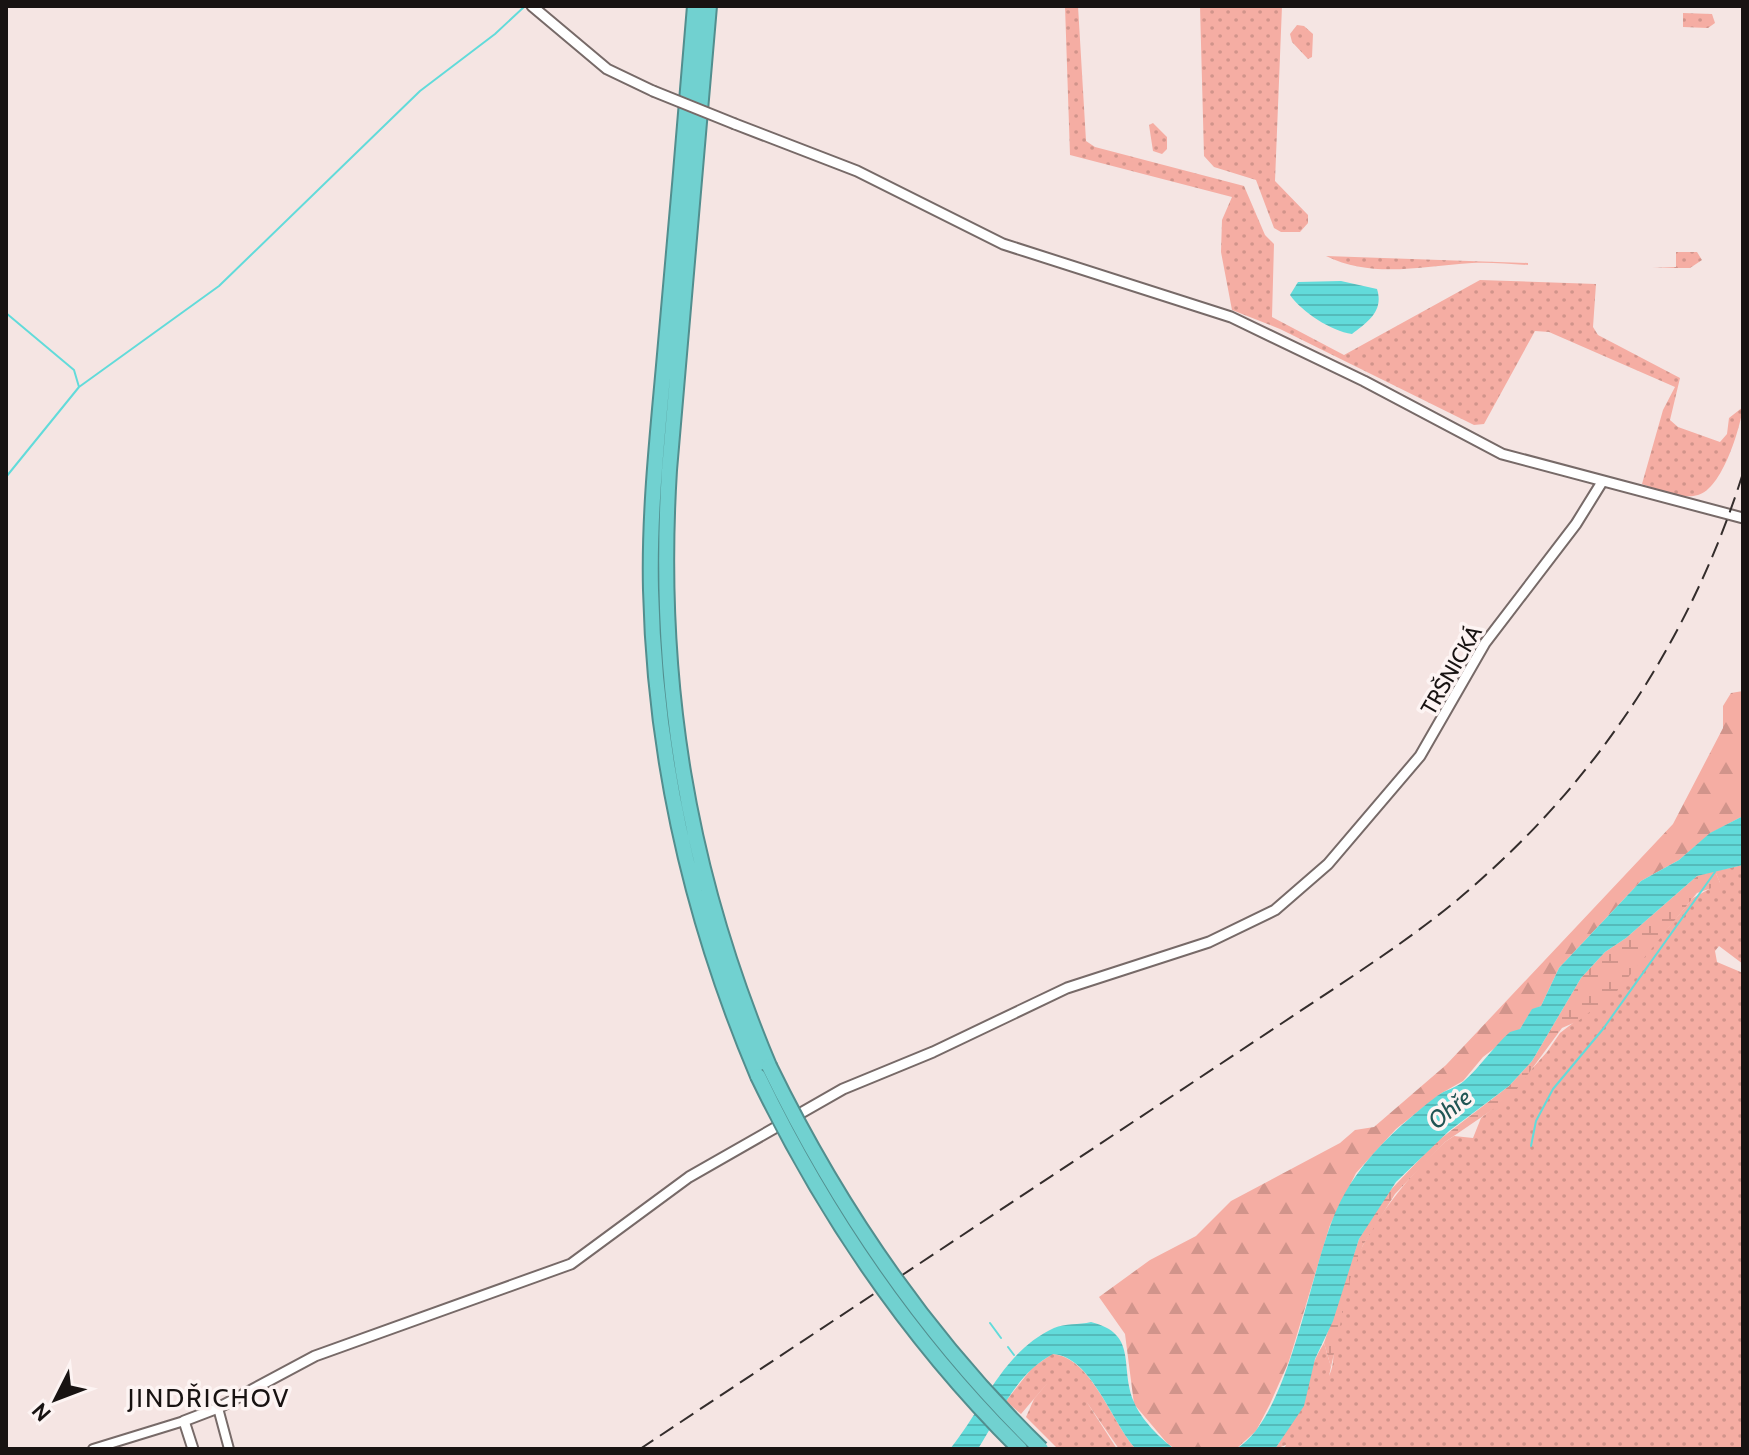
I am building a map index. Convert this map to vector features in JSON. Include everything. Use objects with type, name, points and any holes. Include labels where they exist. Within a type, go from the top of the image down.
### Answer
[{"type":"highway","points":[[695,6],[656,469],[651,589],[667,768],[698,915],[797,1156],[867,1268],[938,1361],[1020,1449]]},
{"type":"highway","points":[[709,6],[666,529],[667,648],[672,708],[696,848],[763,1071],[888,1273],[946,1349],[1041,1449]]},
{"type":"street","points":[[532,6],[607,69],[653,91],[857,171],[1003,244],[1231,317],[1523,461],[1743,518]]},
{"type":"street","name":"TRŠNICKÁ","points":[[184,1421],[218,1408],[315,1356],[571,1264],[689,1177],[843,1089],[933,1052],[1067,988],[1209,942],[1275,910],[1322,870],[1420,756],[1485,643],[1576,524],[1602,482]]},
{"type":"street","points":[[218,1408],[229,1449]]},
{"type":"street","points":[[93,1449],[184,1421],[193,1449]]},
{"type":"green space","points":[[1065,6],[1078,6],[1086,141],[1095,147],[1244,186],[1265,235],[1274,244],[1272,317],[1344,355],[1480,280],[1596,284],[1593,327],[1598,335],[1680,378],[1670,420],[1678,427],[1720,442],[1727,434],[1729,418],[1743,407],[1734,443],[1715,482],[1707,490],[1691,496],[1642,484],[1663,410],[1675,387],[1549,332],[1535,331],[1484,424],[1474,425],[1280,329],[1232,310],[1221,252],[1222,220],[1232,197],[1070,155]]},
{"type":"green space","points":[[1200,6],[1282,6],[1275,181],[1308,215],[1308,223],[1300,232],[1281,232],[1274,228],[1256,180],[1214,167],[1204,156]]},
{"type":"green space","points":[[1683,13],[1712,14],[1715,23],[1708,28],[1683,27]]},
{"type":"green space","points":[[1297,25],[1304,26],[1313,34],[1312,57],[1308,59],[1292,42],[1290,34]]},
{"type":"green space","points":[[1153,123],[1167,137],[1167,149],[1162,154],[1153,151],[1149,125]]},
{"type":"green space","points":[[1676,252],[1697,252],[1702,260],[1690,268],[1652,268],[1676,267]]},
{"type":"green space","points":[[1326,256],[1528,265],[1479,263],[1380,269],[1344,263]]},
{"type":"green space","points":[[1743,691],[1743,816],[1711,833],[1679,860],[1641,881],[1559,968],[1541,1006],[1532,1010],[1520,1029],[1483,1057],[1463,1081],[1440,1094],[1396,1129],[1356,1173],[1330,1225],[1289,1361],[1256,1431],[1236,1449],[1175,1449],[1167,1443],[1134,1404],[1125,1334],[1099,1297],[1150,1260],[1196,1236],[1231,1201],[1340,1143],[1355,1130],[1374,1127],[1446,1065],[1673,824],[1723,728],[1723,706],[1731,693]]},
{"type":"green space","points":[[1743,865],[1743,964],[1719,946],[1715,951],[1717,962],[1743,973],[1743,1449],[1284,1449],[1286,1445],[1275,1449],[1291,1422],[1324,1343],[1331,1367],[1329,1376],[1333,1364],[1334,1327],[1350,1274],[1361,1249],[1390,1203],[1445,1142],[1454,1136],[1473,1138],[1481,1118],[1506,1098],[1560,1033],[1617,989],[1693,898],[1720,883],[1715,871]]},
{"type":"green space","points":[[1715,871],[1721,885],[1697,893],[1617,991],[1578,1021],[1562,1028],[1511,1097],[1445,1142],[1395,1194],[1363,1245],[1350,1279],[1331,1367],[1324,1343],[1359,1239],[1383,1198],[1435,1143],[1509,1086],[1532,1061],[1581,978],[1605,952],[1626,938],[1697,876]]},
{"type":"green space","points":[[1052,1354],[1066,1358],[1090,1379],[1136,1449],[1119,1449],[1086,1401],[1117,1449],[1058,1449],[1026,1417],[1034,1399],[1050,1380],[1021,1414],[1006,1401],[1032,1368]]},
{"type":"water","points":[[1341,281],[1377,289],[1379,297],[1376,310],[1369,320],[1352,334],[1318,320],[1290,295],[1298,282]]},
{"type":"water","name":"Ohře","points":[[1743,816],[1743,865],[1697,876],[1626,938],[1605,952],[1581,978],[1532,1061],[1509,1086],[1449,1131],[1396,1182],[1359,1239],[1333,1321],[1315,1359],[1304,1406],[1275,1449],[1236,1449],[1255,1432],[1271,1407],[1297,1339],[1337,1209],[1367,1161],[1407,1120],[1437,1096],[1464,1081],[1510,1032],[1520,1029],[1532,1009],[1541,1006],[1559,968],[1641,881],[1679,860],[1710,833]]},
{"type":"water","points":[[1091,1322],[1106,1327],[1122,1343],[1130,1389],[1137,1408],[1152,1428],[1175,1449],[1136,1449],[1079,1366],[1053,1354],[1018,1384],[978,1449],[950,1449],[995,1382],[1021,1351],[1054,1328]]},
{"type":"waterway","points":[[6,477],[79,387],[219,286],[420,91],[495,34],[525,6]]},
{"type":"waterway","points":[[6,313],[74,370],[79,387]]},
{"type":"waterway","points":[[1531,1146],[1536,1121],[1553,1089],[1603,1029],[1715,872]]},
{"type":"waterway","points":[[990,1323],[1001,1338]]},
{"type":"waterway","points":[[1008,1347],[1014,1355]]},
{"type":"railway","points":[[640,1449],[1357,973],[1470,889],[1531,831],[1571,787],[1642,690],[1673,639],[1700,585],[1743,473]]},
{"type":"district","name":"JINDŘICHOV","points":[[209,1398]]}]
